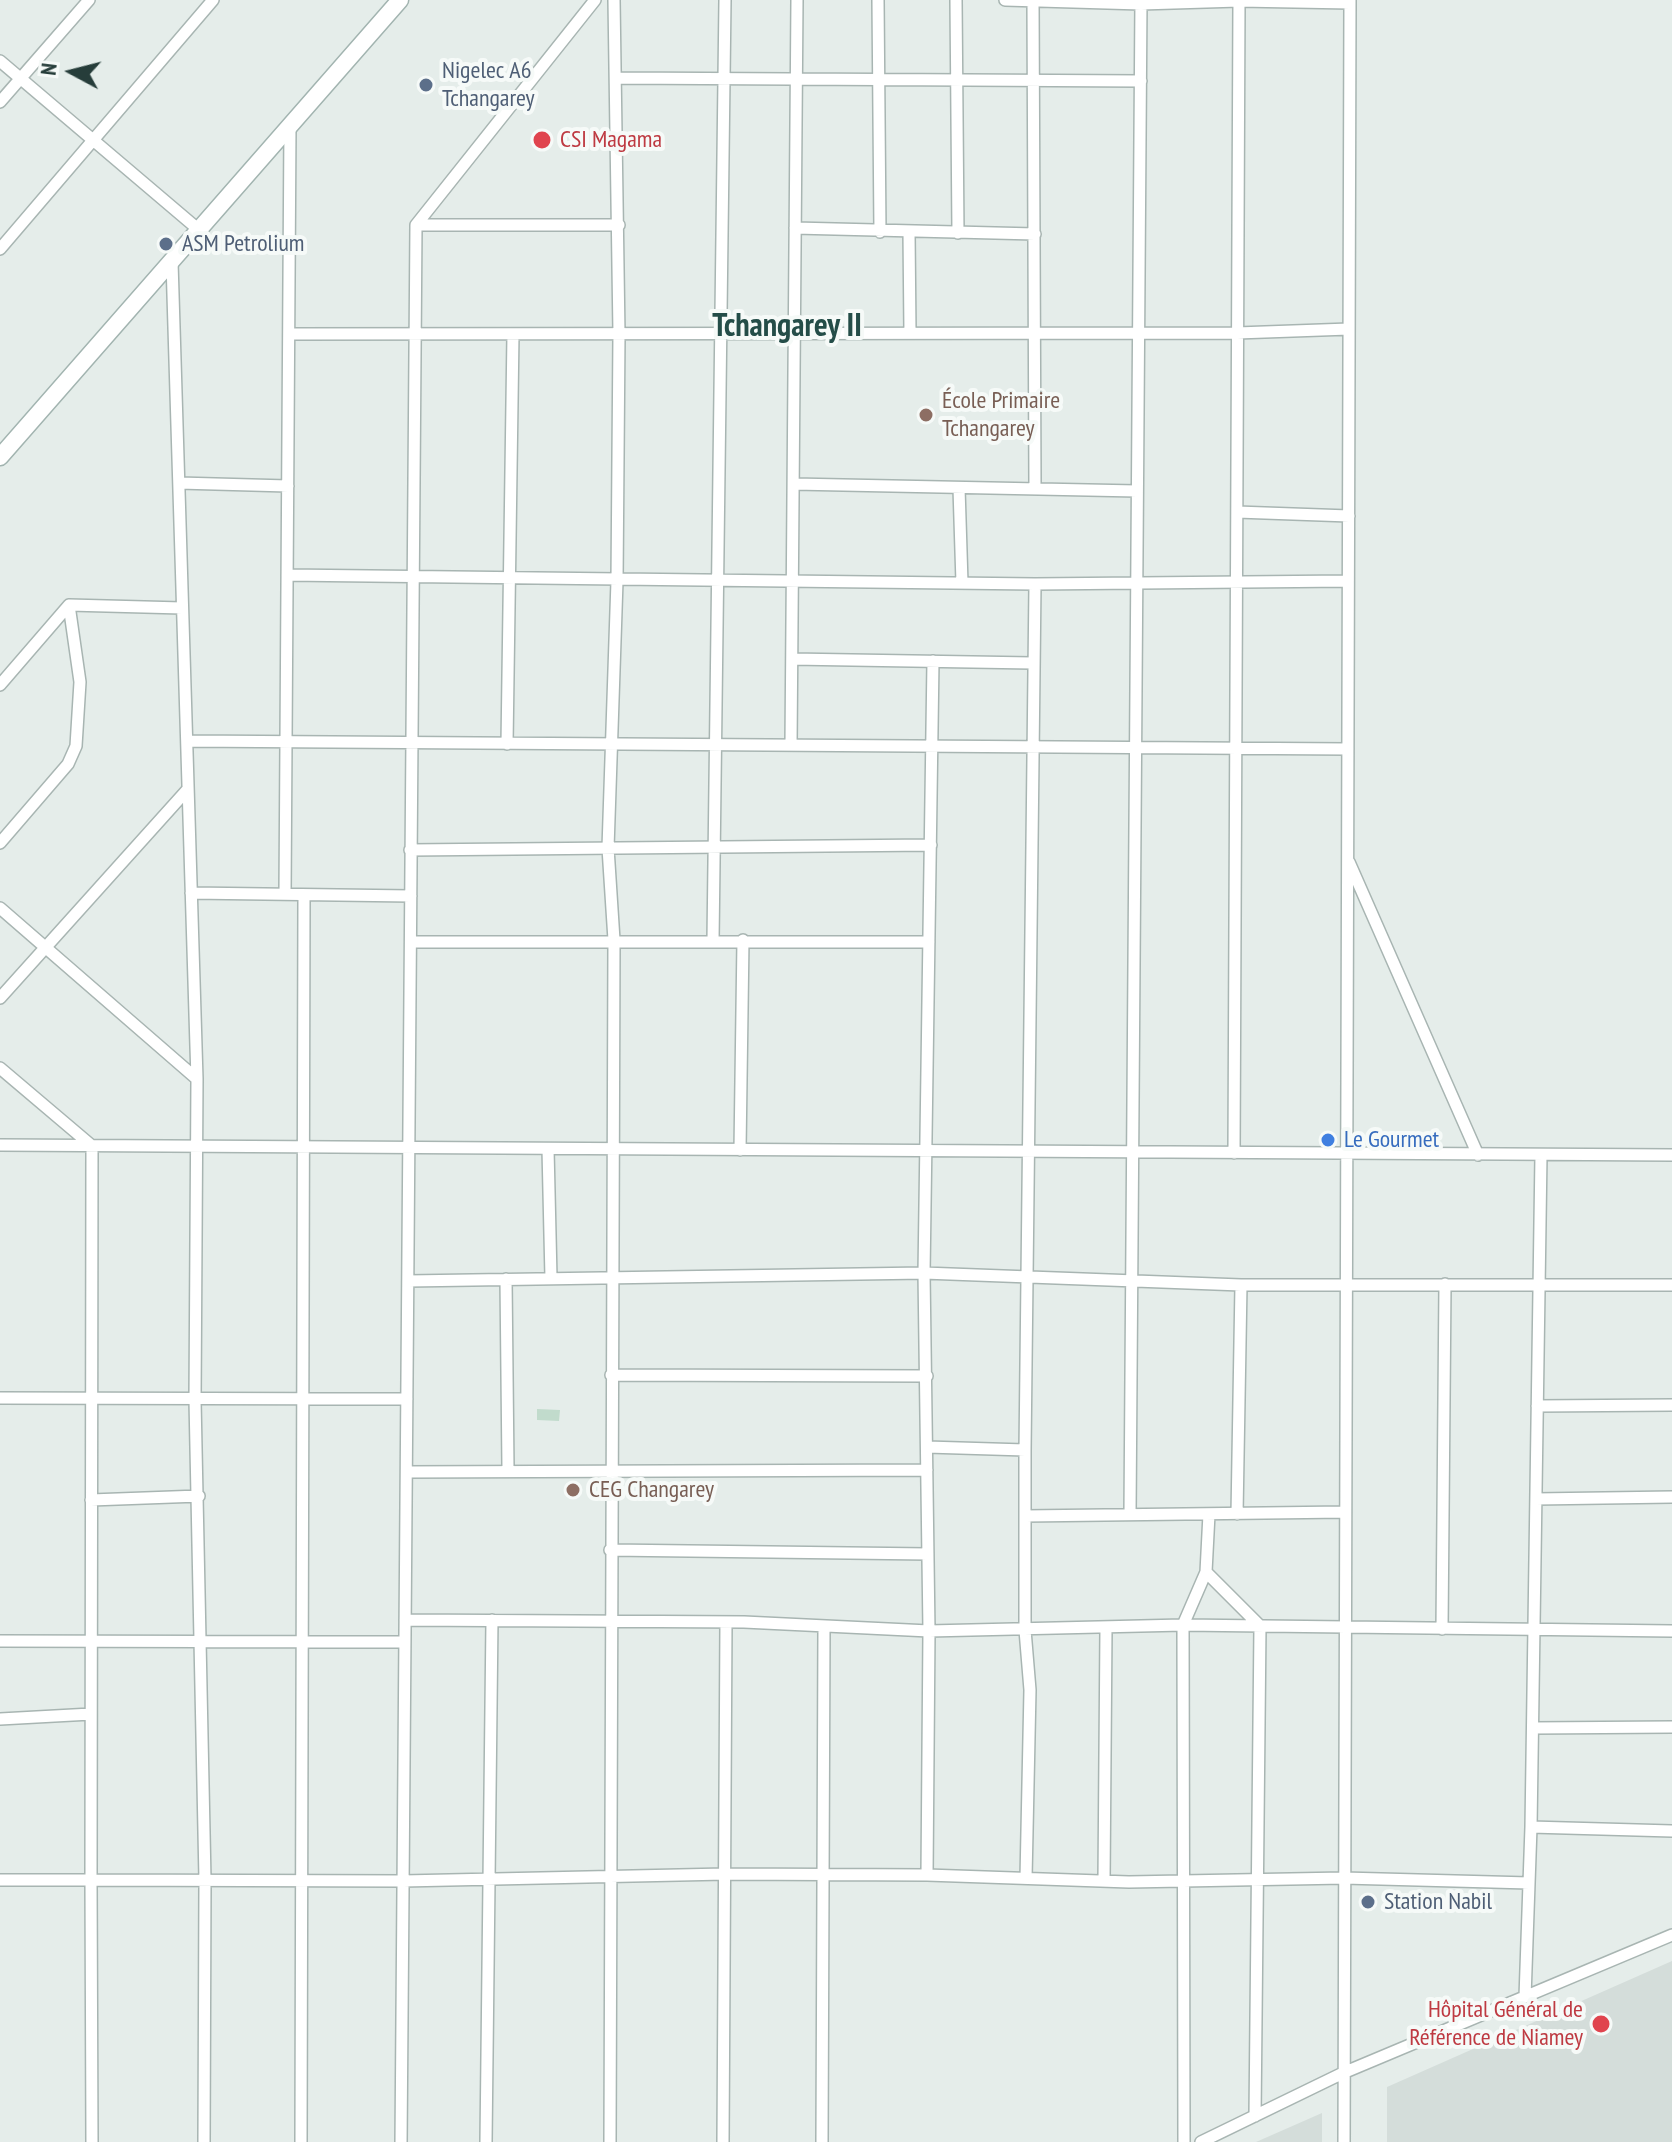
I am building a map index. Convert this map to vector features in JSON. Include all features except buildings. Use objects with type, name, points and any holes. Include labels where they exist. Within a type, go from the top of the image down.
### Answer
[{"type":"main road","points":[[0,457],[398,1]]},
{"type":"street","points":[[0,102],[89,0]]},
{"type":"street","points":[[0,249],[213,0]]},
{"type":"street","points":[[401,2142],[416,225],[595,0]]},
{"type":"street","points":[[610,2142],[613,1875],[609,1621],[614,940],[608,848],[617,581],[619,334],[614,0]]},
{"type":"street","points":[[713,940],[725,0]]},
{"type":"street","points":[[791,745],[797,0]]},
{"type":"street","points":[[878,0],[880,232]]},
{"type":"street","points":[[956,0],[958,233]]},
{"type":"street","points":[[1005,0],[1350,2],[1344,2142]]},
{"type":"street","points":[[1234,1153],[1239,0]]},
{"type":"street","points":[[1033,1],[1035,489]]},
{"type":"street","points":[[1130,1514],[1141,2]]},
{"type":"street","points":[[0,61],[199,230]]},
{"type":"street","points":[[617,78],[1141,81]]},
{"type":"street","points":[[285,894],[290,126]]},
{"type":"street","points":[[416,225],[619,225]]},
{"type":"street","points":[[795,228],[1035,234]]},
{"type":"street","points":[[909,232],[910,333]]},
{"type":"street","points":[[172,262],[197,1079],[195,1400],[205,1880],[204,2142]]},
{"type":"street","points":[[289,334],[1237,333],[1349,329]]},
{"type":"street","points":[[507,744],[513,334]]},
{"type":"street","points":[[179,483],[288,486]]},
{"type":"street","points":[[794,484],[1137,491]]},
{"type":"street","points":[[959,488],[962,583]]},
{"type":"street","points":[[1237,512],[1349,516]]},
{"type":"street","points":[[287,575],[1035,584],[1348,581]]},
{"type":"street","points":[[1026,1878],[1030,1690],[1025,1630],[1026,1278],[1035,584]]},
{"type":"street","points":[[69,605],[182,608]]},
{"type":"street","points":[[0,685],[69,605]]},
{"type":"street","points":[[0,843],[68,764],[76,746],[80,682],[69,605]]},
{"type":"street","points":[[792,659],[1032,663]]},
{"type":"street","points":[[927,1875],[929,1631],[924,1273],[933,661]]},
{"type":"street","points":[[187,741],[1348,749]]},
{"type":"street","points":[[0,998],[188,789]]},
{"type":"street","points":[[410,850],[931,845]]},
{"type":"street","points":[[1347,858],[1478,1155]]},
{"type":"street","points":[[191,893],[411,896]]},
{"type":"street","points":[[301,2142],[304,895]]},
{"type":"street","points":[[0,908],[197,1079]]},
{"type":"street","points":[[740,1150],[743,940]]},
{"type":"street","points":[[411,942],[929,942]]},
{"type":"street","points":[[0,1068],[92,1146],[92,2142]]},
{"type":"street","points":[[0,1145],[1672,1155]]},
{"type":"street","points":[[548,1149],[551,1278]]},
{"type":"street","points":[[1525,1997],[1533,1728],[1541,1155]]},
{"type":"street","points":[[408,1281],[924,1273],[1241,1285],[1672,1285]]},
{"type":"street","points":[[506,1279],[508,1469]]},
{"type":"street","points":[[1442,1629],[1445,1284]]},
{"type":"street","points":[[1237,1514],[1241,1285]]},
{"type":"street","points":[[611,1375],[927,1376]]},
{"type":"street","points":[[0,1398],[92,1401],[407,1399]]},
{"type":"street","points":[[1537,1406],[1672,1405]]},
{"type":"street","points":[[927,1447],[1025,1450]]},
{"type":"street","points":[[407,1472],[508,1469],[927,1470]]},
{"type":"street","points":[[91,1500],[199,1496]]},
{"type":"street","points":[[1536,1499],[1672,1497]]},
{"type":"street","points":[[1025,1516],[1345,1512]]},
{"type":"street","points":[[1184,2142],[1183,1625],[1206,1572],[1209,1514]]},
{"type":"street","points":[[610,1550],[928,1554]]},
{"type":"street","points":[[1206,1572],[1260,1626],[1255,2116]]},
{"type":"street","points":[[405,1620],[726,1622],[929,1631],[1183,1625],[1672,1631]]},
{"type":"street","points":[[486,2142],[492,1620]]},
{"type":"street","points":[[723,2142],[726,1622]]},
{"type":"street","points":[[822,2142],[824,1626]]},
{"type":"street","points":[[1104,1881],[1106,1628]]},
{"type":"street","points":[[0,1641],[405,1642]]},
{"type":"street","points":[[0,1719],[91,1714]]},
{"type":"street","points":[[1533,1728],[1672,1727]]},
{"type":"street","points":[[1531,1827],[1672,1831]]},
{"type":"street","points":[[0,1880],[403,1881],[489,1877],[824,1874],[1104,1881],[1344,1878],[1529,1883]]},
{"type":"street","points":[[1201,2142],[1343,2073],[1672,1935]]},
{"type":"shaded area","name":"Hôpital Général de Référence de Niamey","points":[[1672,1961],[1672,2142],[1387,2142],[1387,2087]]},
{"type":"shaded area","points":[[1322,2113],[1322,2142],[1256,2142]]},
{"type":"green space","points":[[537,1409],[560,1410],[559,1421],[537,1420]]},
{"type":"place","name":"Nigelec A6 Tchangarey","points":[[426,85]]},
{"type":"place","name":"CSI Magama","points":[[542,140]]},
{"type":"place","name":"ASM Petrolium","points":[[166,244]]},
{"type":"place","name":"École Primaire Tchangarey","points":[[926,415]]},
{"type":"place","name":"Le Gourmet","points":[[1328,1140]]},
{"type":"place","name":"CEG Changarey","points":[[573,1490]]},
{"type":"place","name":"Station Nabil","points":[[1368,1902]]},
{"type":"place","name":"Hôpital Général de Référence de Niamey","points":[[1601,2024]]},
{"type":"district","name":"Tchangarey II","points":[[787,327]]}]
